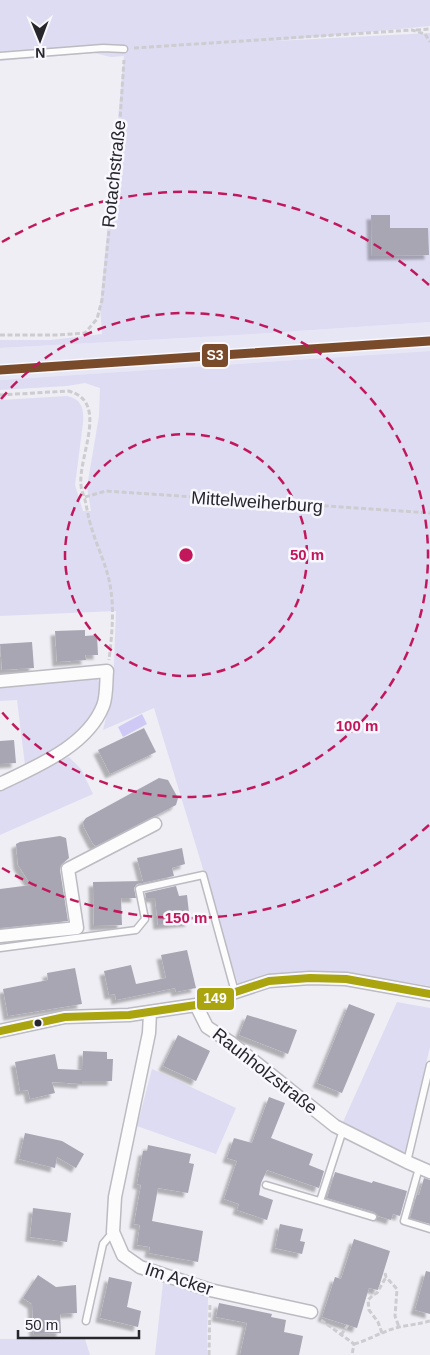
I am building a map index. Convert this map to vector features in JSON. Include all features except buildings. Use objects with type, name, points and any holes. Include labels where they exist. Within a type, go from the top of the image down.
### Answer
[{"type":"street","points":[[0,681],[107,671],[104,705],[87,732],[61,752],[0,784]]},
{"type":"street","points":[[0,936],[77,928],[68,869],[154,824]]},
{"type":"street","points":[[0,1031],[65,1017],[150,1014],[196,1005],[269,981],[310,978],[346,979],[430,994]]},
{"type":"street","name":"Rauhholzstraße","points":[[196,1005],[207,1027],[291,1084],[343,1130],[425,1170]]},
{"type":"street","name":"Im Acker","points":[[150,1014],[149,1033],[115,1197],[113,1232],[123,1255],[140,1267],[210,1290],[311,1312]]},
{"type":"lane","points":[[0,56],[103,48],[124,49]]},
{"type":"lane","points":[[0,948],[136,930],[144,919],[139,889],[203,875],[236,992]]},
{"type":"lane","points":[[407,1162],[430,1066]]},
{"type":"lane","points":[[320,1201],[343,1130]]},
{"type":"lane","name":"Rauhholzstraße","points":[[425,1170],[404,1221],[430,1228]]},
{"type":"lane","points":[[266,1185],[373,1217]]},
{"type":"lane","points":[[86,1321],[103,1244],[113,1232]]},
{"type":"path","points":[[124,49],[430,29]]},
{"type":"path","points":[[412,30],[425,34],[430,42]]},
{"type":"path","name":"Rotachstraße","points":[[0,335],[58,335],[86,332],[97,319],[102,300],[120,121],[124,49]]},
{"type":"path","points":[[0,395],[68,391],[77,393],[84,398],[90,410],[80,486],[85,497],[90,524],[109,580],[113,612],[107,671]]},
{"type":"path","name":"Mittelweiherburg","points":[[85,497],[106,491],[430,513]]},
{"type":"path","points":[[382,1333],[378,1322],[369,1310],[368,1300],[377,1293],[385,1275],[397,1289],[395,1316],[399,1327]]},
{"type":"path","points":[[209,1355],[210,1290]]},
{"type":"path","points":[[311,1312],[354,1344],[368,1341],[382,1333],[399,1327],[418,1325],[430,1321]]},
{"type":"path","points":[[341,1335],[348,1325]]},
{"type":"path","points":[[352,1355],[354,1344]]},
{"type":"shaded area","points":[[0,0],[430,0],[430,26],[275,41],[430,33],[430,322],[0,348],[0,340],[51,340],[102,334],[100,306],[124,56],[111,57],[94,53],[0,61]]},
{"type":"shaded area","points":[[430,322],[430,351],[0,380],[0,348]]},
{"type":"shaded area","points":[[430,351],[430,986],[340,972],[312,972],[266,976],[238,984],[154,708],[103,730],[113,688],[116,611],[0,616],[0,400],[67,396],[79,402],[83,413],[83,423],[75,485],[83,511],[91,511],[87,487],[99,416],[100,388],[85,383],[67,386],[0,390],[0,380]]},
{"type":"shaded area","points":[[75,678],[98,679],[100,694],[97,707],[89,720],[78,731],[50,751],[25,765],[17,700],[0,701],[0,686]]},
{"type":"shaded area","points":[[142,714],[147,724],[123,737],[118,727]]},
{"type":"shaded area","points":[[69,757],[81,769],[93,794],[0,835],[0,790]]},
{"type":"shaded area","points":[[397,1002],[430,1008],[430,1047],[405,1153],[375,1140],[343,1122]]},
{"type":"shaded area","points":[[152,1069],[236,1108],[216,1154],[137,1126]]},
{"type":"shaded area","points":[[163,1283],[208,1296],[207,1355],[155,1355]]},
{"type":"shaded area","points":[[0,1339],[85,1339],[90,1355],[0,1355]]},
{"type":"transit line","name":"S3","points":[[0,370],[430,341]]},
{"type":"transit line","name":"149","points":[[0,1031],[65,1017],[129,1015],[196,1005],[269,981],[310,978],[346,979],[430,994]]}]
